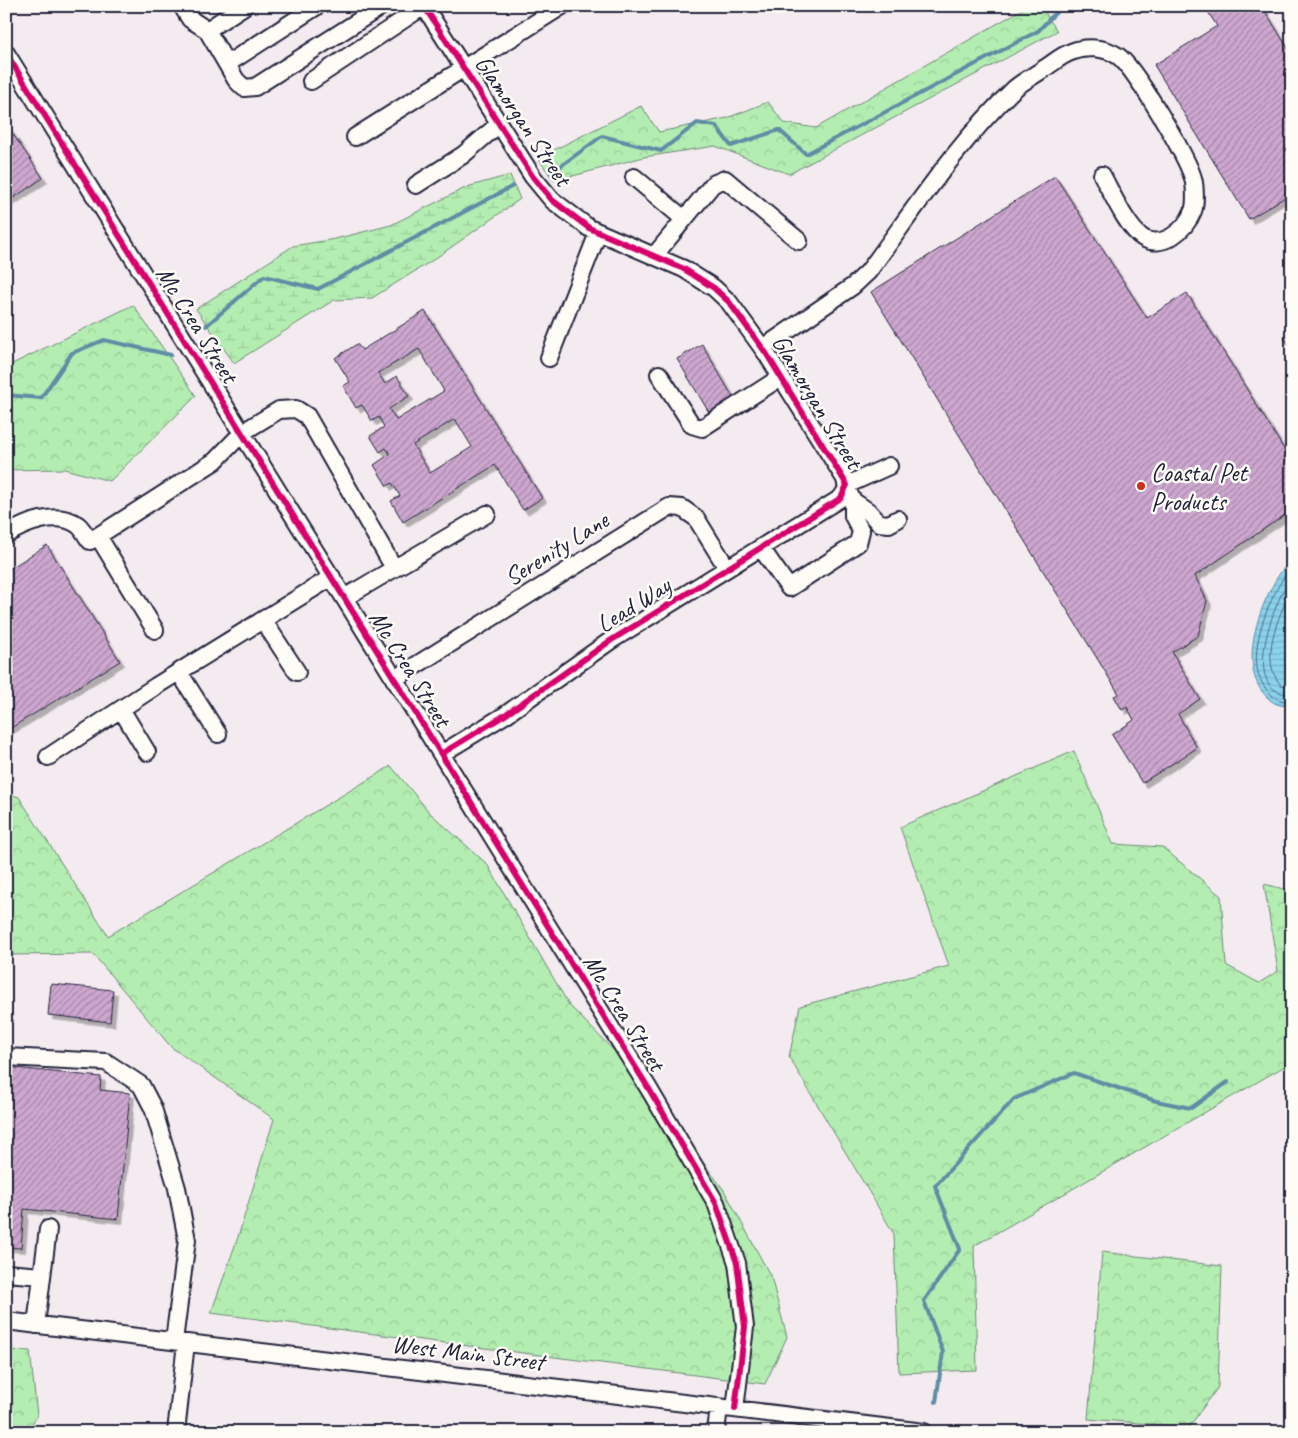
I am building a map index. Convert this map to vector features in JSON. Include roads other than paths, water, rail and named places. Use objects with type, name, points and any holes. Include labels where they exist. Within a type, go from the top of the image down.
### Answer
[{"type":"street","points":[[182,6],[190,19],[207,30],[236,80],[244,88],[255,87],[376,8]]},
{"type":"street","points":[[207,30],[244,6]]},
{"type":"street","points":[[227,64],[316,6]]},
{"type":"street","points":[[311,81],[424,6]]},
{"type":"street","name":"Glamorgan Street","points":[[424,6],[533,177],[552,200],[570,216],[598,232],[684,269],[714,288],[738,312],[781,377],[849,492]]},
{"type":"street","points":[[355,137],[562,6]]},
{"type":"street","points":[[763,348],[853,286],[868,272],[952,158],[1015,88],[1070,52],[1087,49],[1105,49],[1119,56],[1133,73],[1175,141],[1193,178],[1194,210],[1184,228],[1166,239],[1157,242],[1145,239],[1135,232],[1102,175]]},
{"type":"street","name":"Mc Crea Street","points":[[6,53],[243,432],[649,1089],[716,1203],[737,1263],[745,1327],[727,1408],[716,1432]]},
{"type":"street","points":[[416,185],[463,155],[500,124]]},
{"type":"street","points":[[634,177],[684,219]]},
{"type":"street","points":[[654,256],[713,184],[725,179],[799,241]]},
{"type":"street","points":[[549,358],[598,232]]},
{"type":"street","points":[[660,374],[692,425],[702,428],[781,377]]},
{"type":"street","points":[[6,535],[20,526],[40,520],[66,519],[79,526],[90,541],[216,461],[243,432],[279,410],[296,409],[307,416],[394,568]]},
{"type":"street","name":"Lead Way","points":[[441,754],[505,715],[602,646],[841,498],[889,466]]},
{"type":"street","points":[[849,492],[879,523],[889,524],[898,519]]},
{"type":"street","points":[[761,548],[789,588],[858,543],[861,532],[853,516],[849,492]]},
{"type":"street","name":"Serenity Lane","points":[[394,679],[669,507],[682,508],[696,518],[727,568]]},
{"type":"street","points":[[344,598],[487,514]]},
{"type":"street","points":[[98,536],[155,630]]},
{"type":"street","points":[[48,757],[179,672],[332,577]]},
{"type":"street","points":[[263,620],[297,672]]},
{"type":"street","points":[[179,672],[218,734]]},
{"type":"street","points":[[121,709],[147,752]]},
{"type":"street","points":[[6,1057],[106,1062],[141,1085],[153,1108],[172,1170],[187,1240],[180,1342],[177,1431]]},
{"type":"street","points":[[36,1325],[48,1229]]},
{"type":"street","points":[[6,1273],[42,1276]]},
{"type":"street","name":"West Main Street","points":[[6,1321],[924,1432]]},
{"type":"water","points":[[1292,558],[1292,705],[1284,706],[1274,703],[1268,698],[1256,681],[1252,664],[1253,645],[1263,605],[1272,587]]},
{"type":"waterway","points":[[551,173],[602,136],[661,151],[697,123],[716,126],[731,146],[779,130],[806,154],[1038,31],[1062,6]]},
{"type":"waterway","points":[[206,326],[264,276],[318,289],[513,186]]},
{"type":"waterway","points":[[6,395],[41,398],[72,353],[104,340],[171,355]]},
{"type":"waterway","points":[[936,1402],[943,1352],[924,1301],[960,1249],[935,1186],[1014,1099],[1074,1073],[1156,1101],[1191,1108],[1228,1082]]},
{"type":"place","name":"Coastal Pet Products","points":[[1141,486]]}]
